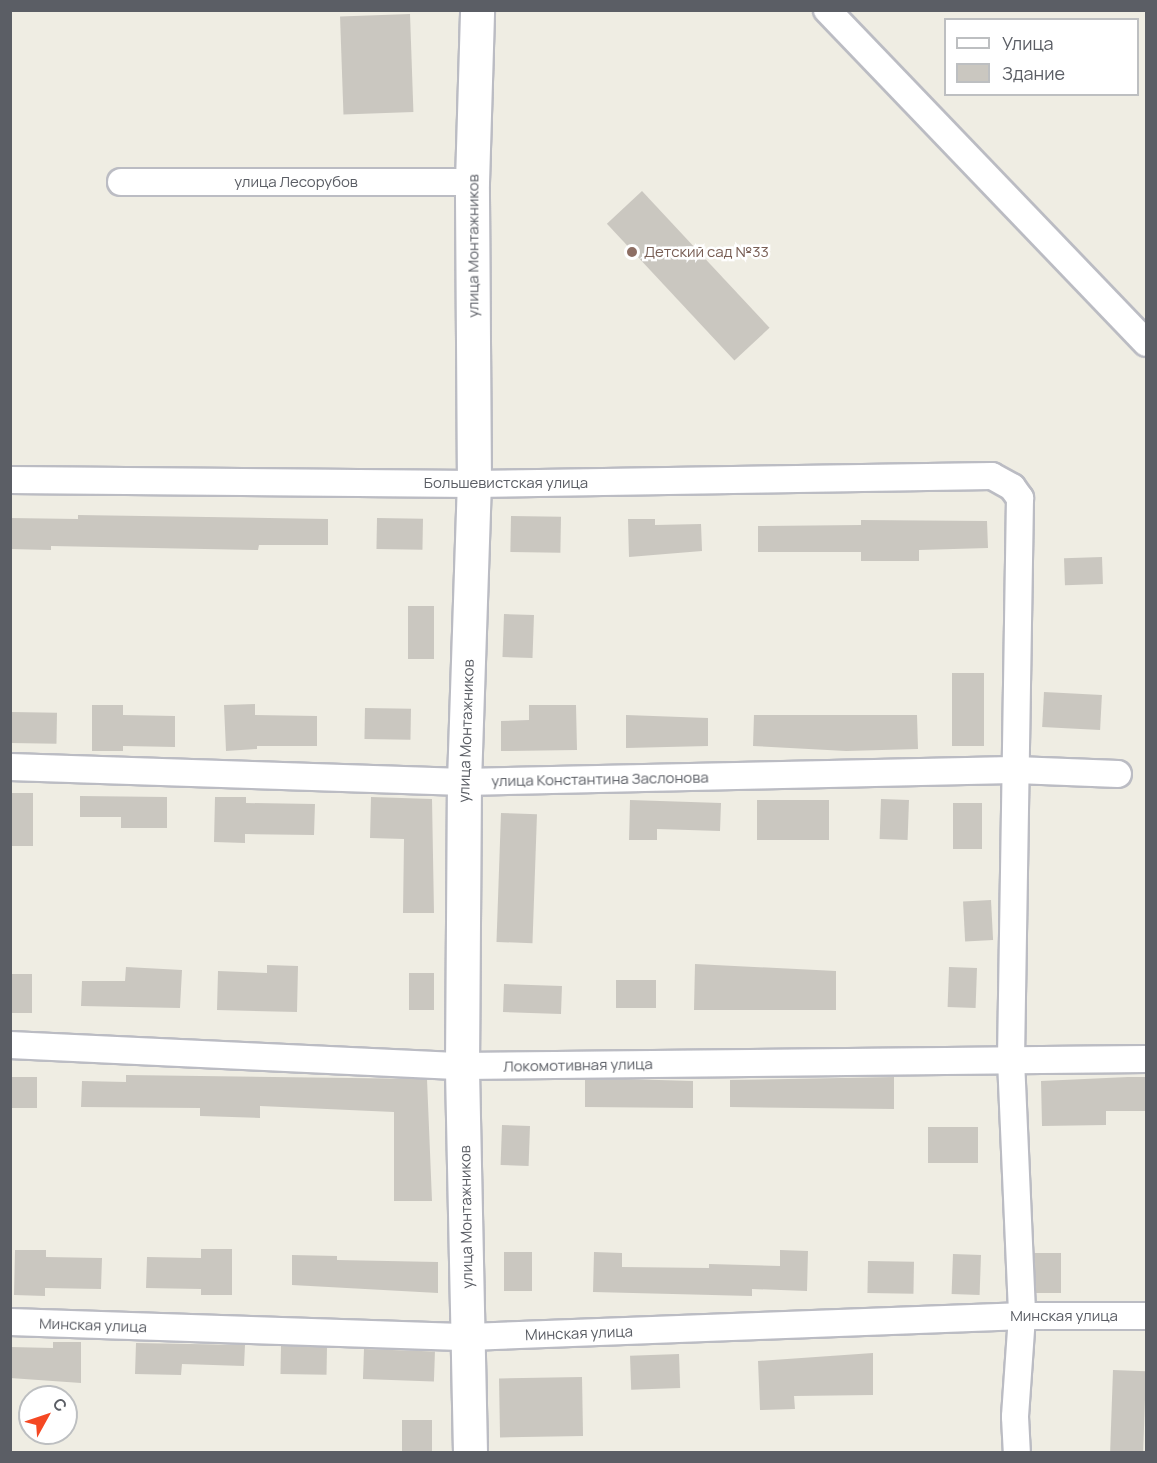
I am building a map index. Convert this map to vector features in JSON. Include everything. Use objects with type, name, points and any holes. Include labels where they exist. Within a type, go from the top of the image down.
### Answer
[{"type":"street","name":"улица Монтажников","points":[[470,1452],[462,1066],[464,783],[474,484],[472,182],[477,10]]},
{"type":"street","points":[[827,10],[1146,343]]},
{"type":"street","name":"улица Лесорубов","points":[[121,182],[472,182]]},
{"type":"street","name":"Большевистская улица","points":[[10,480],[474,484],[1002,479],[1020,498],[1013,770]]},
{"type":"street","name":"улица Константина Заслонова","points":[[10,767],[464,783],[1013,770],[1118,774]]},
{"type":"street","points":[[1013,770],[1011,1060],[1022,1316],[1015,1417],[1017,1452]]},
{"type":"street","name":"Локомотивная улица","points":[[10,1045],[462,1066],[1146,1059]]},
{"type":"street","name":"Минская улица","points":[[10,1323],[469,1337],[1022,1316],[1146,1316]]},
{"type":"building","points":[[410,14],[413,112],[343,114],[340,16]]},
{"type":"building","points":[[642,191],[770,328],[734,360],[607,224]]},
{"type":"building","points":[[78,515],[328,519],[328,545],[259,545],[258,550],[51,546],[51,550],[10,549],[10,518],[78,519]]},
{"type":"building","points":[[511,516],[561,517],[560,553],[510,552]]},
{"type":"building","points":[[377,518],[423,519],[422,550],[376,549]]},
{"type":"building","points":[[628,519],[655,519],[655,525],[701,524],[702,551],[629,557]]},
{"type":"building","points":[[861,520],[987,521],[988,548],[919,550],[919,561],[861,561],[861,552],[758,552],[758,526],[861,525]]},
{"type":"building","points":[[1102,557],[1103,584],[1065,585],[1064,558]]},
{"type":"building","points":[[408,606],[434,606],[434,659],[408,659]]},
{"type":"building","points":[[504,614],[534,615],[532,658],[502,657]]},
{"type":"building","points":[[952,673],[984,673],[984,746],[952,746]]},
{"type":"building","points":[[1044,692],[1102,695],[1100,730],[1042,727]]},
{"type":"building","points":[[255,704],[255,715],[317,716],[317,746],[257,746],[257,749],[226,751],[224,705]]},
{"type":"building","points":[[92,705],[123,705],[123,715],[175,716],[175,747],[123,746],[123,751],[92,751]]},
{"type":"building","points":[[529,705],[576,705],[577,750],[501,751],[501,721],[529,720]]},
{"type":"building","points":[[365,708],[411,709],[410,740],[364,739]]},
{"type":"building","points":[[11,712],[57,713],[56,744],[10,743]]},
{"type":"building","points":[[626,715],[708,718],[708,746],[626,748]]},
{"type":"building","points":[[754,715],[917,715],[918,749],[846,751],[753,746]]},
{"type":"building","points":[[10,793],[33,793],[33,846],[10,846]]},
{"type":"building","points":[[80,796],[167,797],[167,828],[121,828],[121,817],[80,817]]},
{"type":"building","points":[[215,797],[246,797],[246,803],[315,804],[314,835],[245,834],[245,843],[214,842]]},
{"type":"building","points":[[371,797],[432,799],[434,913],[403,913],[404,839],[370,838]]},
{"type":"building","points":[[881,799],[909,800],[908,840],[880,839]]},
{"type":"building","points":[[630,800],[721,803],[720,831],[657,829],[657,840],[629,840]]},
{"type":"building","points":[[757,800],[829,800],[829,840],[757,840]]},
{"type":"building","points":[[953,803],[982,803],[982,849],[953,849]]},
{"type":"building","points":[[501,813],[537,814],[532,943],[496,942]]},
{"type":"building","points":[[991,900],[993,940],[965,941],[963,901]]},
{"type":"building","points":[[695,964],[836,971],[836,1010],[694,1010]]},
{"type":"building","points":[[267,965],[298,966],[297,1012],[217,1010],[218,971],[267,973]]},
{"type":"building","points":[[126,967],[182,970],[180,1008],[81,1006],[82,981],[125,981]]},
{"type":"building","points":[[949,967],[977,968],[976,1008],[948,1007]]},
{"type":"building","points":[[409,973],[434,973],[434,1010],[409,1010]]},
{"type":"building","points":[[10,974],[32,974],[32,1013],[10,1013]]},
{"type":"building","points":[[616,980],[656,980],[656,1008],[616,1008]]},
{"type":"building","points":[[504,984],[562,986],[561,1014],[503,1012]]},
{"type":"building","points":[[126,1075],[427,1079],[432,1201],[394,1201],[394,1112],[260,1106],[260,1118],[200,1116],[200,1108],[81,1107],[82,1081],[126,1082]]},
{"type":"building","points":[[10,1077],[37,1077],[37,1108],[10,1108]]},
{"type":"building","points":[[894,1077],[894,1109],[730,1107],[730,1080]]},
{"type":"building","points":[[1146,1077],[1146,1111],[1106,1111],[1106,1125],[1042,1126],[1041,1081]]},
{"type":"building","points":[[585,1080],[693,1081],[693,1108],[585,1107]]},
{"type":"building","points":[[502,1125],[530,1126],[529,1166],[501,1165]]},
{"type":"building","points":[[928,1127],[978,1127],[978,1163],[928,1163]]},
{"type":"building","points":[[201,1249],[232,1249],[232,1295],[201,1295],[201,1289],[146,1288],[147,1257],[201,1258]]},
{"type":"building","points":[[15,1250],[46,1250],[46,1257],[102,1258],[101,1289],[45,1288],[45,1296],[14,1295]]},
{"type":"building","points":[[780,1250],[808,1251],[807,1291],[752,1289],[752,1296],[593,1292],[594,1252],[622,1253],[622,1267],[709,1268],[709,1264],[780,1266]]},
{"type":"building","points":[[504,1252],[532,1252],[532,1291],[504,1291]]},
{"type":"building","points":[[1034,1253],[1061,1253],[1061,1293],[1034,1293]]},
{"type":"building","points":[[953,1254],[981,1255],[980,1295],[952,1294]]},
{"type":"building","points":[[292,1255],[337,1256],[337,1260],[438,1262],[438,1293],[292,1285]]},
{"type":"building","points":[[868,1261],[914,1262],[913,1294],[867,1293]]},
{"type":"building","points":[[53,1342],[81,1342],[81,1383],[10,1378],[10,1347],[53,1348]]},
{"type":"building","points":[[136,1343],[245,1345],[244,1366],[182,1364],[181,1375],[135,1374]]},
{"type":"building","points":[[281,1346],[327,1347],[327,1375],[281,1374]]},
{"type":"building","points":[[364,1349],[435,1351],[434,1381],[363,1379]]},
{"type":"building","points":[[873,1353],[873,1395],[794,1396],[795,1409],[760,1410],[758,1361]]},
{"type":"building","points":[[679,1354],[680,1388],[631,1390],[630,1356]]},
{"type":"building","points":[[1113,1370],[1146,1371],[1143,1452],[1110,1452]]},
{"type":"building","points":[[582,1377],[583,1436],[500,1437],[499,1378]]},
{"type":"building","points":[[402,1420],[432,1420],[432,1452],[402,1452]]},
{"type":"place","name":"Детский сад №33","points":[[632,252]]}]
